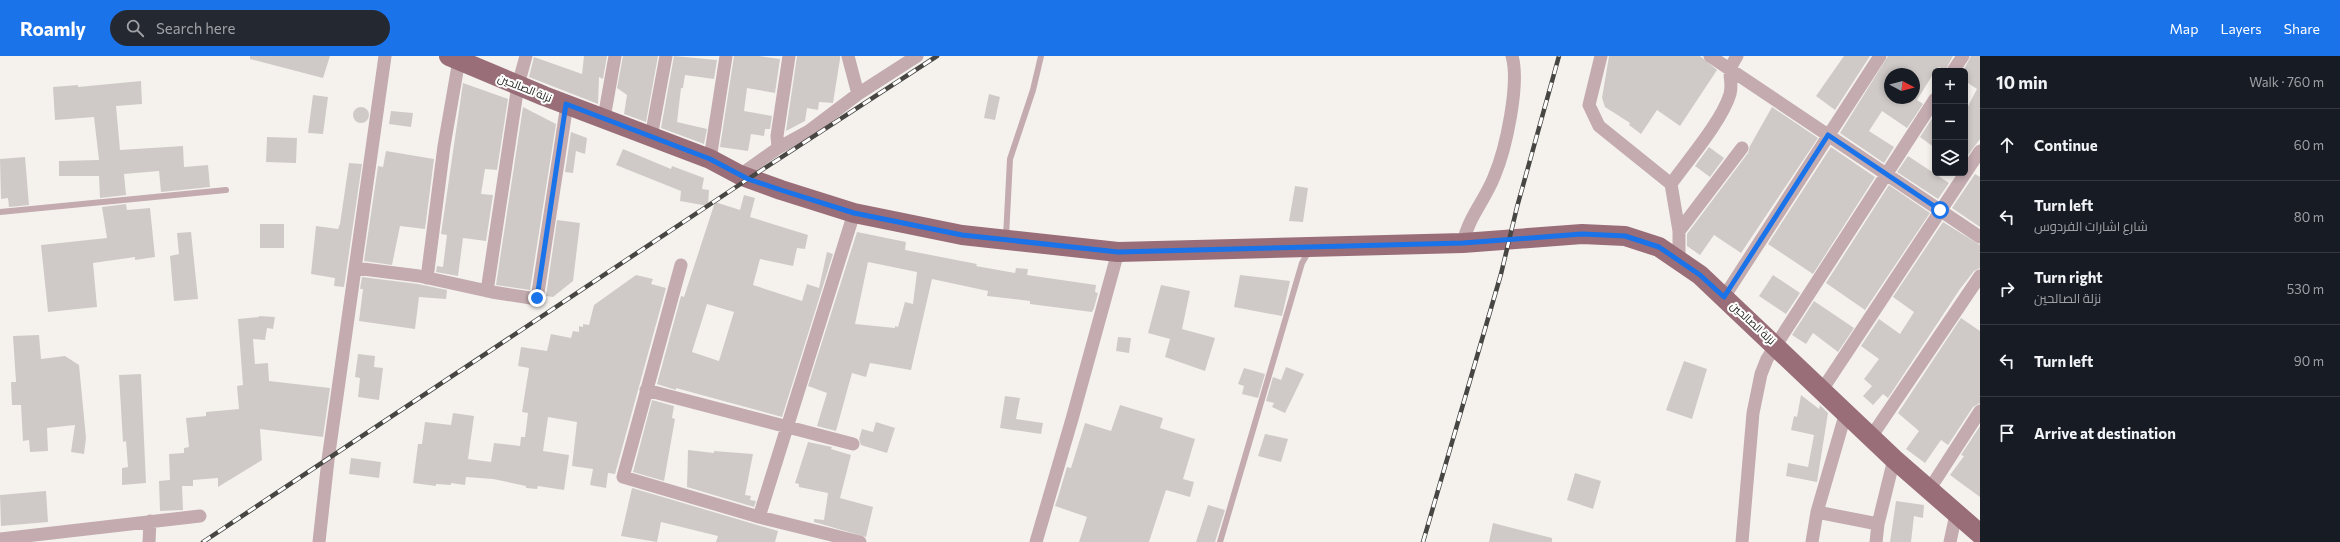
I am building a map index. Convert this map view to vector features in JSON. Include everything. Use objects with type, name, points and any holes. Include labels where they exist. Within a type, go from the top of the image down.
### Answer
[{"type":"main road","name":"نزلة الصالحين","points":[[454,58],[566,104],[710,159],[740,175],[854,213],[962,235],[1118,252],[1463,243],[1582,234],[1625,236],[1659,247],[1700,275],[1777,346],[1894,459],[1980,534]]},
{"type":"street","points":[[319,542],[328,460],[385,56]]},
{"type":"street","points":[[487,291],[518,85],[526,56]]},
{"type":"street","points":[[604,118],[615,56]]},
{"type":"street","points":[[651,137],[666,56]]},
{"type":"street","points":[[710,159],[726,56]]},
{"type":"street","points":[[778,148],[777,136],[789,56]]},
{"type":"street","points":[[848,56],[847,60],[858,94]]},
{"type":"street","points":[[740,175],[778,148],[809,131],[858,94],[917,56]]},
{"type":"street","points":[[1463,243],[1466,228],[1494,177],[1510,124],[1515,66],[1512,56]]},
{"type":"street","points":[[1601,56],[1589,105],[1599,126],[1671,184],[1679,231],[1678,260]]},
{"type":"street","points":[[1710,56],[1980,237]]},
{"type":"street","points":[[1671,184],[1719,117],[1730,93],[1729,68],[1737,56]]},
{"type":"street","points":[[1724,297],[1880,56]]},
{"type":"street","points":[[1955,68],[1963,56]]},
{"type":"street","points":[[427,278],[454,58]]},
{"type":"street","points":[[1742,542],[1753,413],[1761,374],[1767,359],[1777,346],[1885,173],[1932,103]]},
{"type":"street","points":[[355,268],[427,278],[487,291],[537,298],[566,104]]},
{"type":"street","points":[[1679,231],[1742,148]]},
{"type":"street","points":[[1822,390],[1980,151]]},
{"type":"street","points":[[759,517],[854,213]]},
{"type":"street","points":[[1036,542],[1118,252]]},
{"type":"street","points":[[681,264],[623,477],[821,537],[860,542]]},
{"type":"street","points":[[1872,437],[1980,276]]},
{"type":"street","points":[[646,390],[853,444]]},
{"type":"street","points":[[1929,490],[1980,411]]},
{"type":"street","points":[[1812,542],[1817,512],[1846,412]]},
{"type":"street","points":[[1876,542],[1878,524],[1894,459]]},
{"type":"street","points":[[1817,512],[1878,524]]},
{"type":"street","points":[[1950,542],[1956,514]]},
{"type":"street","points":[[0,539],[200,516]]},
{"type":"street","points":[[149,542],[150,521]]},
{"type":"lane","points":[[1006,241],[1010,159],[1033,90],[1041,56]]},
{"type":"lane","points":[[0,212],[226,190]]},
{"type":"lane","points":[[1220,542],[1302,264],[1311,248]]},
{"type":"building","points":[[250,56],[330,56],[323,78],[250,59]]},
{"type":"building","points":[[584,56],[607,56],[603,79],[599,77],[598,104],[529,77],[534,57],[582,74]]},
{"type":"building","points":[[623,56],[658,56],[646,122],[624,114],[627,95],[617,88]]},
{"type":"building","points":[[674,56],[717,60],[714,79],[685,75],[683,88],[681,88],[677,122],[707,129],[704,144],[661,128]]},
{"type":"building","points":[[734,56],[759,56],[780,59],[775,93],[747,88],[744,111],[772,116],[770,129],[765,129],[764,136],[751,134],[748,151],[720,147]]},
{"type":"building","points":[[797,56],[840,56],[840,59],[833,103],[819,102],[818,110],[807,108],[805,121],[786,131]]},
{"type":"building","points":[[1609,56],[1700,56],[1717,70],[1680,126],[1657,110],[1641,134],[1629,125],[1630,123],[1605,107],[1602,98]]},
{"type":"building","points":[[1844,56],[1870,56],[1835,110],[1816,96]]},
{"type":"building","points":[[1888,56],[1953,56],[1947,68],[1932,68],[1932,76],[1920,95],[1920,68],[1884,68],[1884,104],[1920,104],[1920,102],[1923,104],[1907,128],[1882,111],[1869,131],[1894,147],[1884,163],[1840,133]]},
{"type":"building","points":[[1971,56],[1980,56],[1980,139],[1968,155],[1968,106],[1977,89],[1968,83],[1968,68],[1965,68]]},
{"type":"building","points":[[141,81],[142,104],[116,106],[120,150],[183,146],[184,167],[208,165],[210,187],[161,192],[159,171],[124,174],[126,195],[100,198],[99,176],[59,176],[59,161],[99,160],[94,117],[55,120],[53,87],[78,85],[78,87]]},
{"type":"building","points":[[463,83],[508,99],[497,170],[485,169],[481,194],[493,195],[486,241],[463,238],[458,276],[436,272],[437,266],[443,267],[447,235],[441,234]]},
{"type":"building","points":[[989,94],[1000,97],[995,120],[984,118]]},
{"type":"building","points":[[313,95],[328,97],[323,134],[308,133]]},
{"type":"building","points":[[358,107],[364,107],[369,112],[367,121],[364,123],[358,123],[353,118],[353,112]]},
{"type":"building","points":[[523,107],[556,124],[530,290],[496,285]]},
{"type":"building","points":[[1772,107],[1818,138],[1741,253],[1714,235],[1700,255],[1687,246],[1687,234],[1748,153],[1750,146]]},
{"type":"building","points":[[391,111],[413,113],[411,127],[389,124]]},
{"type":"building","points":[[1932,119],[1932,146],[1920,137]]},
{"type":"building","points":[[571,132],[587,138],[585,154],[576,151],[573,173],[565,172]]},
{"type":"building","points":[[267,137],[297,138],[296,163],[266,162]]},
{"type":"building","points":[[1709,147],[1724,158],[1710,177],[1695,166]]},
{"type":"building","points":[[1831,147],[1875,177],[1813,274],[1768,244]]},
{"type":"building","points":[[623,149],[671,169],[672,166],[704,178],[702,189],[709,190],[708,206],[680,201],[681,191],[616,165]]},
{"type":"building","points":[[386,151],[434,159],[425,229],[400,226],[392,265],[364,261],[378,166],[383,167]]},
{"type":"building","points":[[1908,156],[1932,172],[1932,176],[1938,176],[1949,183],[1938,199],[1897,172]]},
{"type":"building","points":[[25,157],[29,205],[9,207],[8,198],[1,199],[0,159]]},
{"type":"building","points":[[349,163],[362,164],[344,287],[334,286],[335,278],[311,274],[316,226],[338,229],[340,224]]},
{"type":"building","points":[[1975,174],[1980,177],[1980,227],[1952,208]]},
{"type":"building","points":[[1889,185],[1930,213],[1865,310],[1826,283]]},
{"type":"building","points":[[1295,186],[1308,188],[1303,222],[1289,221]]},
{"type":"building","points":[[744,195],[755,198],[750,217],[808,235],[805,249],[797,248],[793,266],[760,259],[753,285],[802,301],[807,284],[819,288],[827,252],[833,254],[782,417],[657,384],[681,296],[684,297],[715,202],[740,210]],"holes":[[[707,304],[734,312],[719,361],[692,352]]]},
{"type":"building","points":[[126,204],[127,210],[150,208],[155,257],[135,260],[135,257],[93,263],[97,307],[48,312],[41,245],[107,238],[102,207]]},
{"type":"building","points":[[557,220],[580,223],[573,281],[553,297],[546,296]]},
{"type":"building","points":[[1943,222],[1980,245],[1980,268],[1974,271],[1960,289],[1888,398],[1883,394],[1873,405],[1863,396],[1872,386],[1864,379],[1879,359],[1861,346],[1879,319],[1900,334],[1914,312],[1893,297]]},
{"type":"building","points":[[260,224],[284,224],[284,248],[260,248]]},
{"type":"building","points":[[191,232],[198,299],[174,301],[170,256],[179,254],[177,233]]},
{"type":"building","points":[[857,232],[906,242],[905,250],[977,264],[976,266],[1015,273],[1016,268],[1028,269],[1027,275],[1096,285],[1095,292],[1098,293],[1092,312],[1030,304],[1030,301],[987,296],[988,291],[932,279],[911,370],[870,363],[866,377],[852,373],[836,431],[817,426],[827,393],[808,386]],"holes":[[[868,262],[917,272],[913,304],[905,302],[898,327],[895,326],[895,328],[855,324]]]},
{"type":"building","points":[[636,275],[653,279],[651,284],[666,288],[615,474],[608,473],[606,488],[590,485],[593,469],[572,466],[577,422],[548,417],[543,451],[569,455],[564,490],[538,486],[537,489],[526,488],[526,486],[493,479],[466,477],[465,485],[451,483],[451,485],[436,484],[436,486],[413,483],[418,444],[422,444],[425,422],[451,425],[453,413],[474,416],[468,459],[491,462],[494,443],[520,446],[521,437],[525,437],[528,413],[522,412],[529,368],[518,366],[521,347],[547,351],[551,334],[571,338],[573,331],[579,332],[579,326],[583,327],[583,324],[589,325],[594,305]]},
{"type":"building","points":[[1240,275],[1290,281],[1282,316],[1234,307]]},
{"type":"building","points":[[1773,275],[1800,293],[1786,314],[1759,296]]},
{"type":"building","points":[[362,277],[418,284],[447,290],[446,299],[419,297],[415,329],[359,321],[363,289],[360,289]]},
{"type":"building","points":[[1161,285],[1190,291],[1182,329],[1215,338],[1205,371],[1165,357],[1170,339],[1148,333]]},
{"type":"building","points":[[1814,301],[1854,328],[1838,352],[1813,333],[1806,344],[1792,335]]},
{"type":"building","points":[[259,316],[275,317],[273,329],[267,328],[265,340],[253,339],[255,364],[268,363],[269,381],[330,388],[323,437],[260,429],[262,460],[218,487],[218,478],[193,480],[193,486],[182,486],[183,510],[160,511],[159,481],[170,480],[169,454],[184,453],[184,448],[189,447],[186,418],[206,416],[206,412],[239,409],[237,386],[243,385],[238,319]]},
{"type":"building","points":[[1961,318],[1980,331],[1980,403],[1973,407],[1948,445],[1941,440],[1925,463],[1906,449],[1919,431],[1898,413]]},
{"type":"building","points":[[39,335],[41,359],[65,356],[79,365],[86,438],[84,454],[71,452],[75,425],[47,428],[48,451],[30,452],[29,440],[23,441],[21,405],[12,405],[11,382],[16,382],[13,336]]},
{"type":"building","points":[[1118,337],[1131,338],[1129,353],[1116,351]]},
{"type":"building","points":[[358,354],[375,356],[374,367],[383,368],[379,400],[358,397],[360,378],[355,377]]},
{"type":"building","points":[[1684,361],[1707,369],[1692,419],[1666,410]]},
{"type":"building","points":[[1286,367],[1304,374],[1285,413],[1272,407],[1274,403],[1266,401],[1273,377],[1281,380]]},
{"type":"building","points":[[1244,368],[1265,374],[1258,398],[1242,394],[1244,386],[1238,384]]},
{"type":"building","points":[[141,374],[146,483],[122,485],[122,468],[128,467],[126,441],[123,442],[119,375]]},
{"type":"building","points":[[1801,395],[1819,409],[1820,405],[1828,413],[1817,482],[1786,476],[1788,463],[1808,467],[1814,435],[1791,430],[1794,416],[1797,417]]},
{"type":"building","points":[[1005,396],[1020,398],[1016,419],[1043,423],[1041,434],[1000,428]]},
{"type":"building","points":[[652,400],[674,406],[672,418],[675,419],[664,481],[633,472]]},
{"type":"building","points":[[1120,405],[1163,418],[1160,428],[1195,439],[1183,479],[1194,482],[1190,497],[1166,490],[1149,542],[1079,542],[1087,517],[1055,506],[1067,467],[1071,468],[1085,423],[1111,431]]},
{"type":"building","points":[[876,422],[895,428],[887,453],[861,445],[859,439],[862,429],[873,432]]},
{"type":"building","points":[[1980,426],[1980,497],[1950,475],[1964,456],[1961,455]]},
{"type":"building","points":[[1265,434],[1288,439],[1281,462],[1258,456]]},
{"type":"building","points":[[808,442],[832,447],[831,449],[851,455],[840,498],[873,507],[866,537],[814,522],[814,519],[824,520],[828,493],[799,487],[799,484],[795,483]]},
{"type":"building","points":[[688,450],[714,453],[714,451],[753,454],[745,495],[751,496],[750,500],[756,501],[754,507],[687,487]]},
{"type":"building","points":[[351,458],[381,462],[379,478],[349,474]]},
{"type":"building","points":[[1575,473],[1601,481],[1593,509],[1567,500]]},
{"type":"building","points":[[632,488],[778,531],[775,542],[716,542],[718,536],[661,522],[657,542],[621,536]]},
{"type":"building","points":[[46,491],[48,522],[1,526],[0,495]]},
{"type":"building","points":[[1896,501],[1924,505],[1923,518],[1914,516],[1911,542],[1890,542]]},
{"type":"building","points":[[1208,505],[1225,510],[1215,542],[1196,542]]},
{"type":"building","points":[[1493,523],[1552,538],[1552,542],[1489,542]]},
{"type":"railway","points":[[203,542],[748,179],[937,56]]},
{"type":"railway","points":[[1423,542],[1501,274],[1517,207],[1559,56]]},
{"type":"route","points":[[537,298],[566,104],[710,159],[748,179],[854,213],[962,235],[1047,246],[1118,252],[1463,243],[1582,234],[1625,236],[1659,247],[1700,275],[1724,297],[1828,135],[1940,210]]}]
